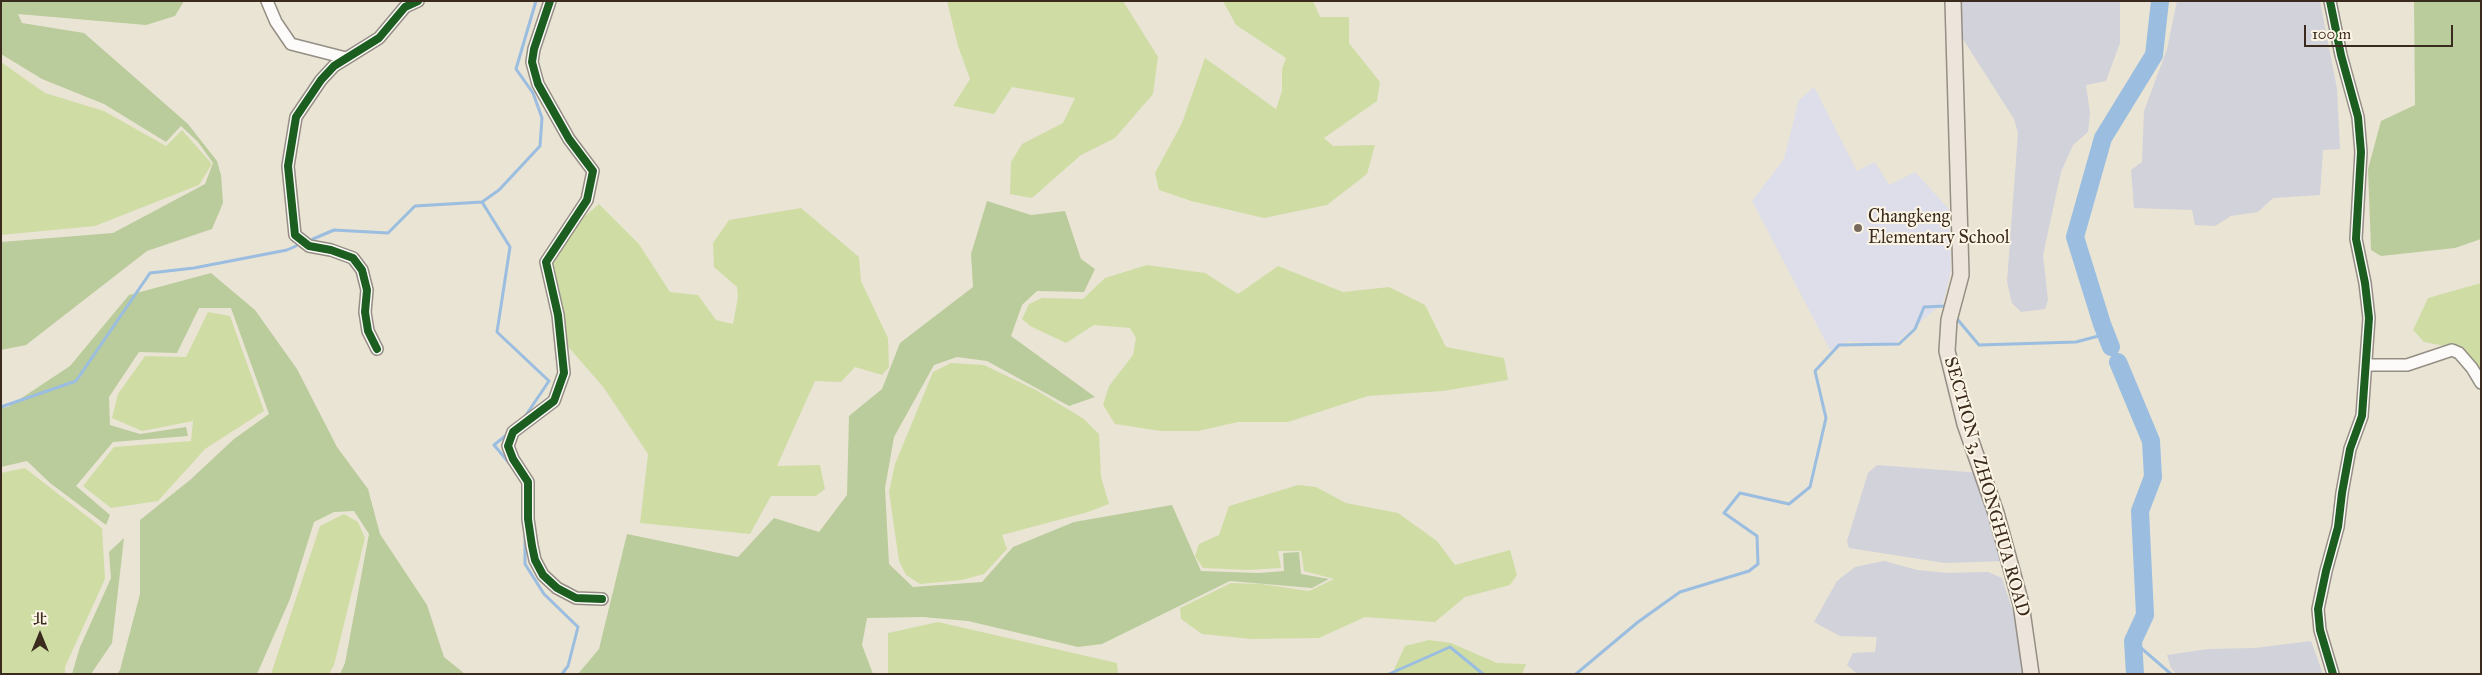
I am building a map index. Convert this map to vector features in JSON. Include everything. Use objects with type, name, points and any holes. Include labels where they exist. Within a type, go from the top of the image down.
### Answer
[{"type":"main road","name":"SECTION 3, ZHONGHUA ROAD","points":[[1953,1],[1960,275],[1950,320],[1947,351],[1965,424],[1996,513],[2021,604],[2031,674]]},
{"type":"street","points":[[267,1],[291,44],[346,58]]},
{"type":"street","points":[[377,349],[368,331],[365,312],[367,290],[362,270],[358,264],[353,258],[332,250],[309,246],[295,234],[288,166],[296,117],[320,80],[334,66],[379,38],[405,7],[418,1]]},
{"type":"street","points":[[550,1],[534,49],[532,62],[538,84],[569,139],[593,171],[587,200],[546,262],[558,315],[564,373],[554,401],[513,432],[508,446],[513,459],[528,482],[528,519],[532,546],[535,560],[542,575],[557,588],[576,598],[602,599]]},
{"type":"street","points":[[2330,1],[2341,54],[2358,117],[2361,152],[2356,239],[2365,283],[2369,318],[2362,416],[2350,449],[2338,527],[2318,610],[2320,630],[2333,674]]},
{"type":"street","points":[[2367,364],[2407,364],[2452,350],[2459,353],[2472,368],[2481,383]]},
{"type":"shaded area","points":[[1962,1],[2120,1],[2120,43],[2106,81],[2086,85],[2090,113],[2088,132],[2073,145],[2061,172],[2043,255],[2048,300],[2045,309],[2021,312],[2012,303],[2007,282],[2018,133],[2014,119],[1961,36]]},
{"type":"shaded area","points":[[2177,1],[2320,1],[2337,89],[2340,149],[2323,150],[2320,195],[2273,198],[2258,212],[2231,216],[2215,226],[2195,225],[2192,210],[2134,208],[2131,170],[2142,162],[2144,111],[2167,49]]},
{"type":"shaded area","name":"Changkeng Elementary School","points":[[1814,87],[1857,171],[1875,162],[1889,185],[1915,172],[1949,209],[1951,270],[1943,303],[1893,345],[1848,341],[1830,350],[1752,201],[1784,159],[1799,100]]},
{"type":"shaded area","points":[[1877,465],[1981,473],[2008,561],[1945,563],[1849,548],[1847,541],[1868,473]]},
{"type":"shaded area","points":[[1884,561],[1917,570],[1947,573],[1988,572],[2002,578],[2030,664],[2031,674],[1856,673],[1847,665],[1853,653],[1875,652],[1877,637],[1840,636],[1814,622],[1837,581],[1855,567]]},
{"type":"shaded area","points":[[2311,641],[2323,674],[2176,674],[2171,668],[2167,655],[2208,649],[2255,648]]},
{"type":"green space","points":[[1,1],[184,1],[175,16],[146,25],[18,14],[22,23],[84,33],[188,124],[217,161],[221,175],[223,203],[212,229],[147,251],[26,345],[1,350],[1,242],[113,233],[205,184],[213,163],[198,142],[181,126],[166,142],[104,104],[42,79],[1,54]]},
{"type":"green space","points":[[947,1],[1123,1],[1158,57],[1153,94],[1115,138],[1081,155],[1032,198],[1010,194],[1011,162],[1022,144],[1063,123],[1075,98],[1012,87],[994,114],[953,106],[970,79],[958,46]]},
{"type":"green space","points":[[1223,1],[1313,1],[1320,17],[1349,17],[1349,43],[1380,82],[1377,101],[1324,138],[1333,146],[1375,145],[1367,174],[1327,205],[1264,218],[1191,201],[1159,190],[1155,173],[1182,123],[1205,58],[1276,109],[1282,91],[1282,69],[1286,58],[1236,25]]},
{"type":"green space","points":[[2414,1],[2481,1],[2481,239],[2455,248],[2381,256],[2371,250],[2368,169],[2381,121],[2415,105]]},
{"type":"green space","points":[[1,62],[45,93],[104,111],[166,146],[182,130],[212,164],[199,185],[95,226],[1,235]]},
{"type":"green space","points":[[987,201],[1031,215],[1065,211],[1081,259],[1095,269],[1084,292],[1037,291],[1022,305],[1011,336],[1095,397],[1069,406],[987,361],[957,357],[934,365],[894,437],[885,488],[889,564],[913,587],[982,582],[1013,547],[1074,522],[1172,505],[1201,571],[1259,573],[1284,571],[1283,553],[1299,552],[1301,574],[1329,579],[1312,588],[1230,581],[1102,644],[1078,647],[968,621],[923,617],[867,618],[862,645],[873,674],[578,674],[599,649],[627,534],[738,557],[774,518],[819,532],[847,495],[849,416],[882,389],[900,343],[973,287],[971,254]]},
{"type":"green space","points":[[599,204],[639,244],[670,292],[698,295],[716,320],[733,324],[738,297],[737,287],[714,267],[713,243],[729,220],[801,208],[859,257],[861,281],[888,338],[889,367],[882,375],[855,367],[841,382],[815,381],[777,466],[820,465],[825,489],[816,496],[771,496],[750,534],[640,523],[648,454],[604,388],[565,343],[563,310],[550,264],[584,217]]},
{"type":"green space","points":[[1147,265],[1205,273],[1238,294],[1278,266],[1343,292],[1389,287],[1425,305],[1446,347],[1504,358],[1508,380],[1443,391],[1368,396],[1288,422],[1238,422],[1198,431],[1161,431],[1115,424],[1103,405],[1109,386],[1133,355],[1136,338],[1130,328],[1094,325],[1066,343],[1030,326],[1022,319],[1029,304],[1042,298],[1083,299],[1105,278]]},
{"type":"green space","points":[[211,273],[255,310],[297,369],[337,447],[368,489],[380,534],[427,605],[444,657],[465,674],[340,674],[345,663],[369,534],[354,511],[334,512],[314,522],[290,599],[257,674],[117,674],[120,670],[140,594],[140,520],[190,480],[234,439],[269,414],[231,308],[199,308],[177,353],[139,352],[109,397],[110,425],[140,434],[186,427],[188,436],[113,442],[76,486],[110,515],[106,525],[50,483],[27,461],[1,467],[1,408],[8,407],[70,366],[129,295]]},
{"type":"green space","points":[[2481,283],[2481,388],[2450,347],[2424,342],[2413,330],[2428,298]]},
{"type":"green space","points":[[208,312],[230,316],[264,411],[205,449],[158,501],[111,508],[83,486],[114,447],[191,441],[193,421],[142,431],[112,418],[118,394],[145,356],[186,357]]},
{"type":"green space","points":[[951,363],[984,365],[1036,390],[1084,419],[1099,434],[1101,477],[1109,504],[1088,512],[1002,535],[1007,549],[984,574],[962,580],[920,584],[906,575],[899,561],[889,492],[895,464],[933,372]]},
{"type":"green space","points":[[25,468],[102,528],[105,579],[65,667],[65,674],[1,674],[1,473]]},
{"type":"green space","points":[[1298,485],[1316,487],[1346,503],[1398,513],[1437,541],[1455,565],[1510,550],[1517,575],[1510,585],[1465,597],[1435,622],[1365,617],[1319,638],[1251,639],[1202,634],[1181,619],[1180,608],[1231,583],[1261,584],[1309,591],[1334,579],[1304,571],[1301,551],[1278,551],[1281,568],[1248,570],[1203,568],[1195,556],[1199,544],[1219,535],[1229,506]]},
{"type":"green space","points":[[344,514],[358,522],[365,538],[334,665],[329,674],[271,674],[320,526]]},
{"type":"green space","points":[[124,538],[112,643],[91,674],[72,674],[80,647],[111,578],[109,552]]},
{"type":"green space","points":[[938,622],[1117,663],[1118,674],[888,674],[888,633]]},
{"type":"green space","points":[[1429,640],[1451,643],[1497,663],[1526,664],[1522,674],[1392,674],[1405,646]]},
{"type":"waterway","points":[[524,418],[549,381],[497,332],[510,247],[482,202],[499,190],[540,146],[542,118],[533,93],[516,69],[536,1]]},
{"type":"waterway","points":[[2111,347],[2075,237],[2103,138],[2154,55],[2160,1]]},
{"type":"waterway","points":[[313,239],[334,230],[388,233],[415,206],[482,202]]},
{"type":"waterway","points":[[1,407],[76,381],[150,273],[194,268],[287,250],[296,246]]},
{"type":"waterway","points":[[1576,674],[1638,622],[1680,592],[1749,571],[1758,564],[1757,536],[1724,513],[1740,493],[1789,504],[1810,487],[1826,418],[1815,371],[1839,345],[1899,344],[1915,329],[1924,307],[1946,306]]},
{"type":"waterway","points":[[1958,320],[1979,345],[2076,342],[2106,334]]},
{"type":"waterway","points":[[2118,362],[2151,441],[2153,477],[2140,511],[2145,615],[2133,641],[2135,674]]},
{"type":"waterway","points":[[509,433],[494,445],[510,464]]},
{"type":"waterway","points":[[525,532],[525,564],[544,594],[578,627],[568,666],[562,674]]},
{"type":"waterway","points":[[2133,641],[2171,674]]},
{"type":"waterway","points":[[1389,674],[1450,647],[1483,674]]},
{"type":"cycle path","points":[[377,349],[368,331],[365,312],[367,290],[362,270],[353,258],[331,250],[309,246],[295,235],[288,166],[296,117],[321,80],[334,66],[379,38],[405,7],[418,1]]},
{"type":"cycle path","points":[[550,1],[534,49],[532,62],[538,84],[569,139],[593,171],[587,200],[546,262],[558,315],[564,373],[554,401],[513,432],[508,446],[513,459],[528,482],[528,519],[532,546],[535,560],[543,575],[557,588],[576,598],[602,599]]},
{"type":"cycle path","points":[[2330,1],[2341,55],[2358,117],[2361,152],[2356,239],[2365,283],[2369,318],[2362,416],[2350,449],[2338,527],[2318,609],[2320,630],[2333,674]]},
{"type":"place","name":"Changkeng Elementary School","points":[[1858,228]]}]
